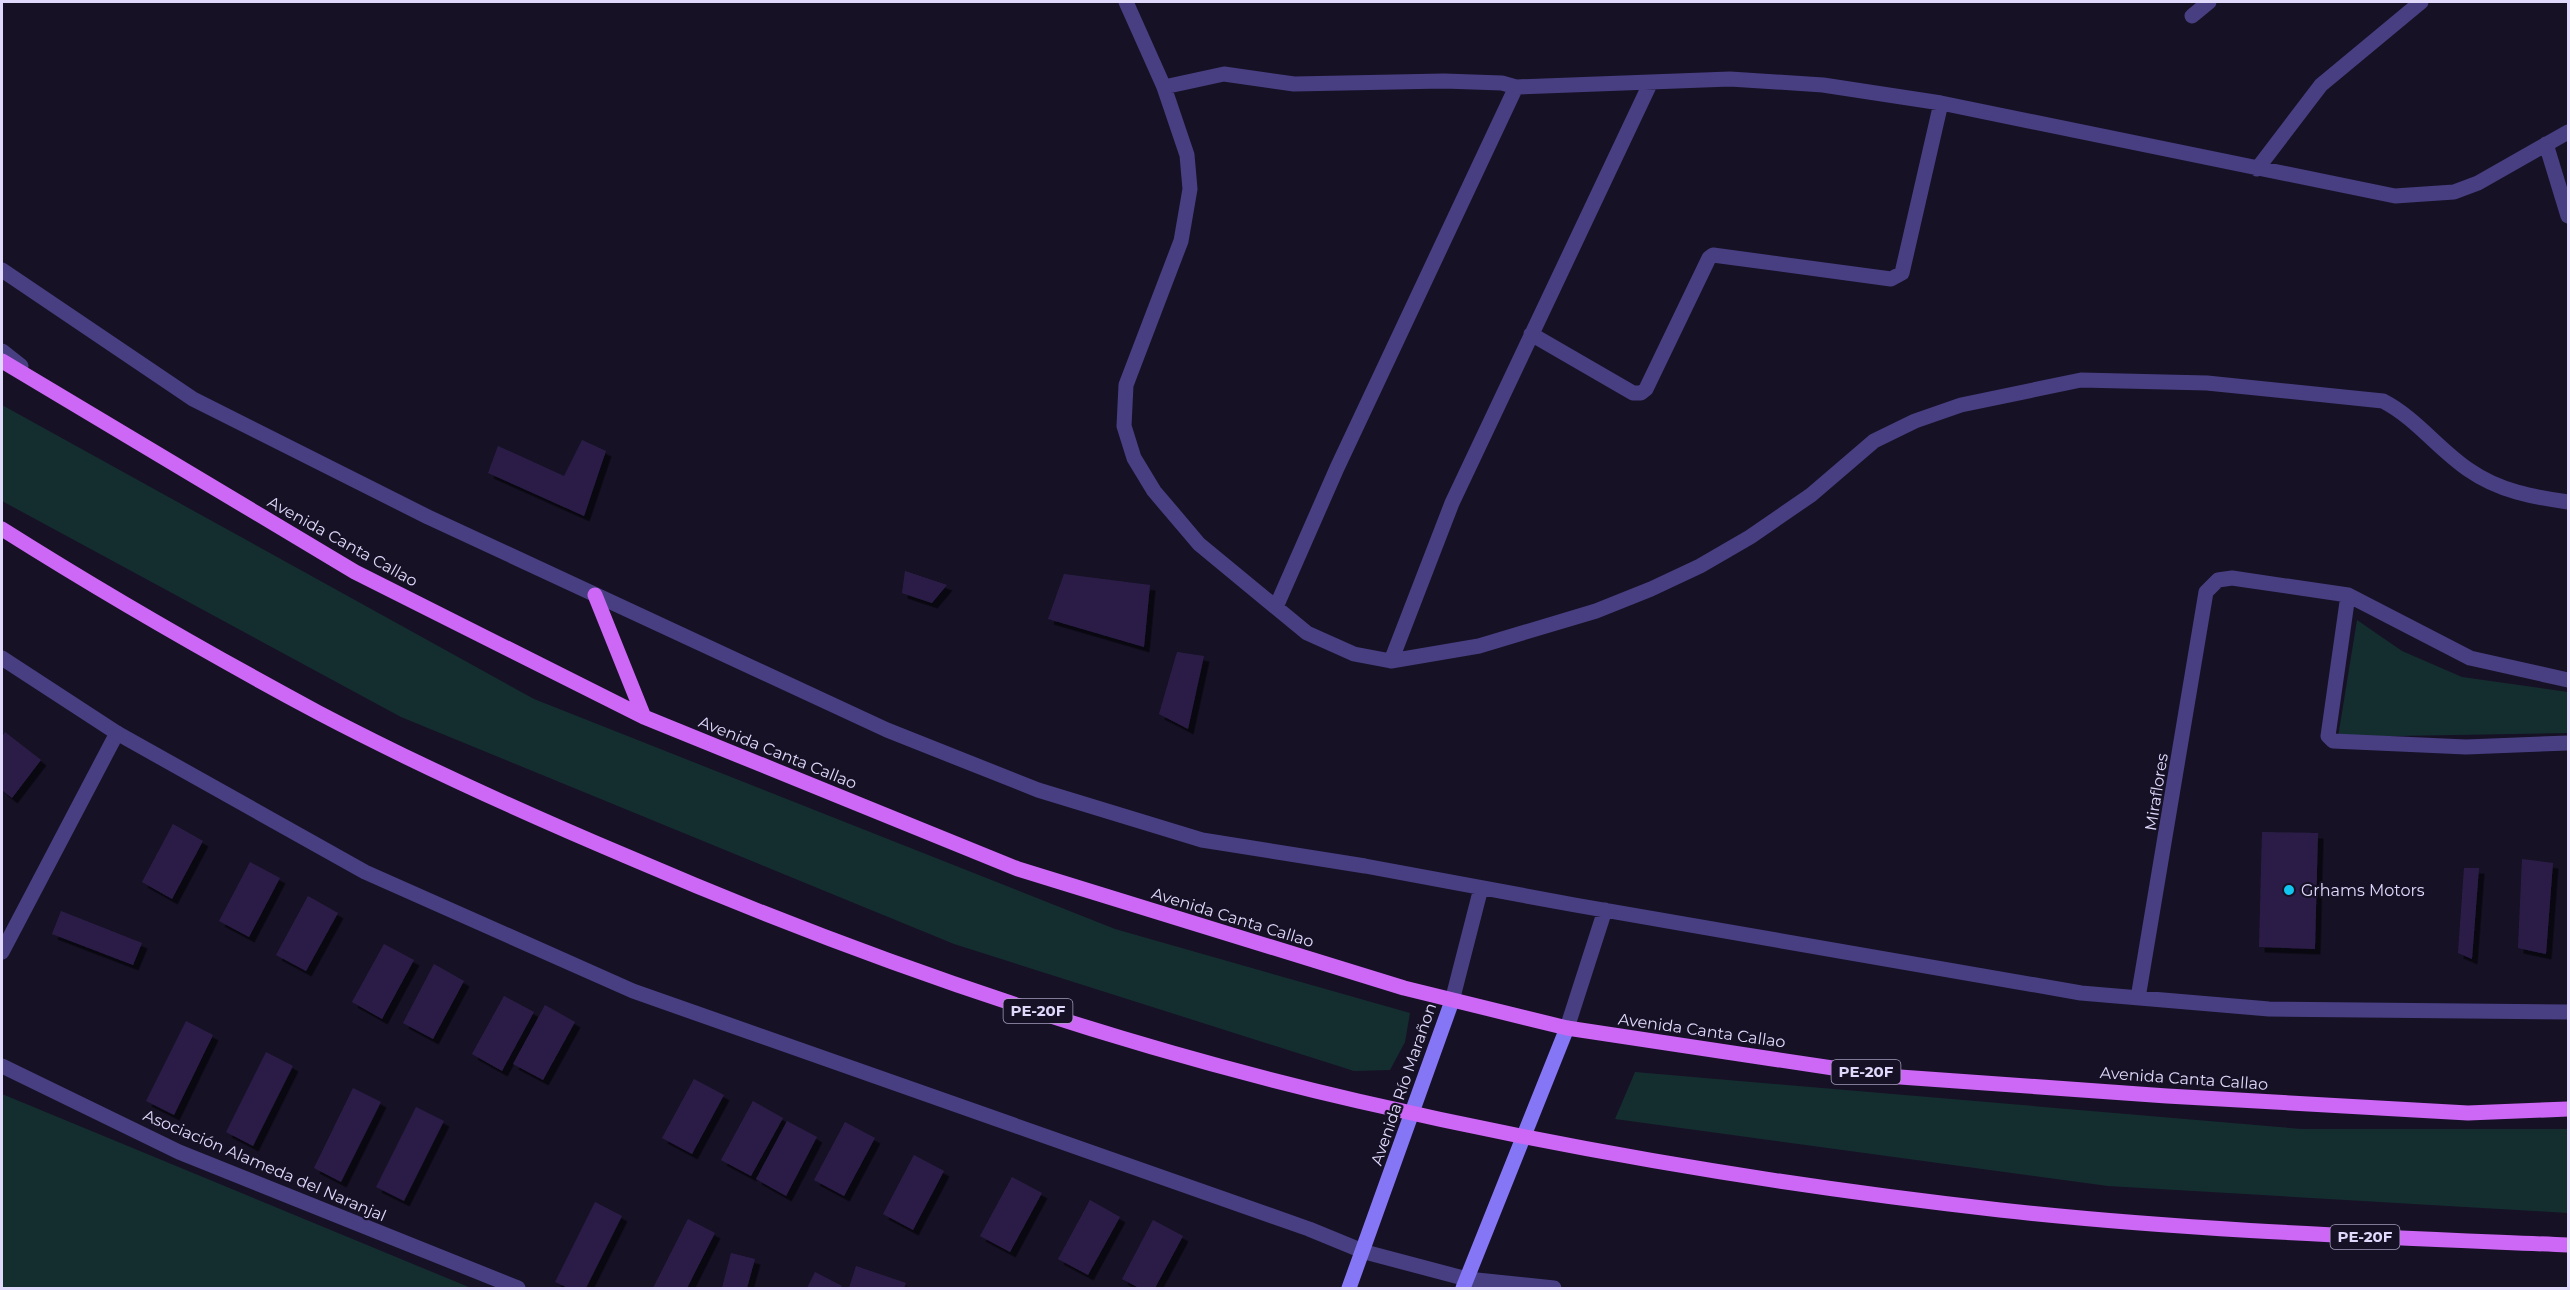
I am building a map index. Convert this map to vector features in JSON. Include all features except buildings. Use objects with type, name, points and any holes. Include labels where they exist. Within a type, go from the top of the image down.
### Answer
[{"type":"main road","name":"Avenida Canta Callao","points":[[2,361],[355,572],[644,717],[1018,869],[1452,1001],[1567,1028],[1886,1076],[2167,1096],[2468,1113],[2568,1109]]},
{"type":"main road","name":"PE-20F","points":[[2,529],[128,608],[322,715],[522,812],[725,899],[933,977],[1144,1044],[1358,1101],[1681,1165],[1841,1189],[2000,1210],[2249,1232],[2568,1245]]},
{"type":"main road","points":[[595,595],[644,717]]},
{"type":"main road","name":"Avenida Río Marañon","points":[[1349,1288],[1365,1252],[1452,1001]]},
{"type":"main road","points":[[1465,1284],[1522,1135],[1567,1028]]},
{"type":"street","points":[[1126,2],[1164,87],[1187,155],[1190,189],[1181,241],[1126,385],[1124,426],[1134,458],[1154,491],[1199,544],[1307,633],[1354,654],[1391,661],[1479,646],[1596,611],[1700,566],[1750,537],[1811,495],[1874,441],[1915,421],[1961,405],[2081,380],[2207,383],[2383,401],[2400,410],[2469,470],[2506,490],[2568,502]]},
{"type":"street","points":[[2192,16],[2209,2]]},
{"type":"street","points":[[2257,169],[2322,85],[2421,2]]},
{"type":"street","points":[[1164,87],[1224,74],[1294,84],[1437,81],[1502,83],[1516,87],[1650,84],[1730,79],[1823,85],[1941,103],[2395,196],[2454,192],[2478,183],[2568,132]]},
{"type":"street","points":[[1391,661],[1452,503],[1650,84]]},
{"type":"street","points":[[1276,607],[1337,468],[1516,87]]},
{"type":"street","points":[[1531,334],[1633,393],[1641,393],[1646,389],[1709,258],[1713,255],[1891,279],[1902,273],[1941,103]]},
{"type":"street","points":[[2546,144],[2568,216]]},
{"type":"street","points":[[2,270],[193,399],[428,518],[887,730],[1038,790],[1202,840],[2080,993],[2269,1009],[2568,1012]]},
{"type":"street","points":[[2,351],[77,407]]},
{"type":"street","name":"Miraflores","points":[[2138,998],[2206,592],[2218,580],[2232,578],[2348,595]]},
{"type":"street","points":[[2568,680],[2470,658],[2348,595],[2328,736],[2333,741],[2466,747],[2568,743]]},
{"type":"street","points":[[2,658],[117,733],[365,872],[633,991],[1309,1229],[1365,1252],[1465,1284],[1554,1288]]},
{"type":"street","points":[[2,952],[117,733]]},
{"type":"street","name":"Avenida Río Marañon","points":[[1452,1001],[1481,888]]},
{"type":"street","points":[[1567,1028],[1605,910]]},
{"type":"street","name":"Asociación Alameda del Naranjal","points":[[2,1066],[178,1152],[518,1288]]},
{"type":"green space","points":[[2,405],[534,699],[1115,929],[1410,1013],[1405,1042],[1390,1070],[1354,1071],[954,944],[401,717],[2,501]]},
{"type":"green space","points":[[2357,620],[2402,651],[2462,677],[2568,692],[2568,733],[2338,737]]},
{"type":"green space","points":[[1635,1072],[2302,1129],[2568,1129],[2568,1213],[2108,1186],[1615,1119]]},
{"type":"green space","points":[[2,1094],[471,1288],[2,1288]]},
{"type":"place","name":"Grhams Motors","points":[[2289,890]]}]
